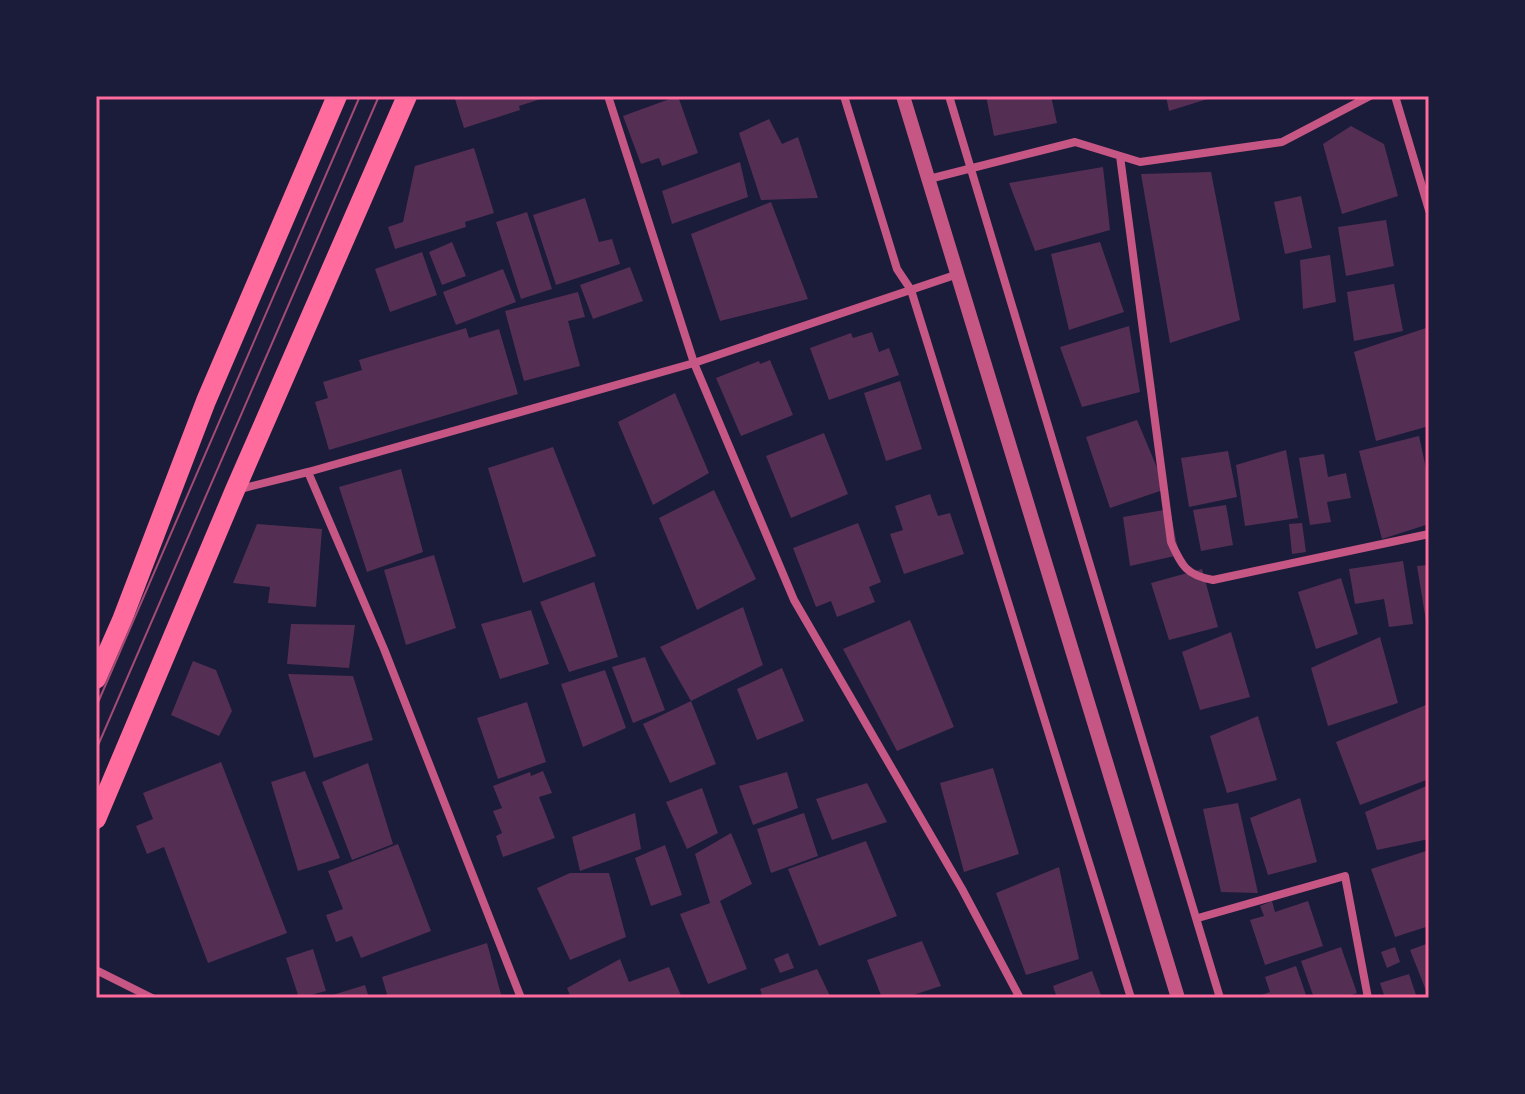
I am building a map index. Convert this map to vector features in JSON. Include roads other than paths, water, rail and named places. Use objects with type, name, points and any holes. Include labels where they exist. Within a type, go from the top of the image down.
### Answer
[{"type":"main road","points":[[96,679],[122,620],[206,401],[337,96]]},
{"type":"main road","points":[[96,819],[407,96]]},
{"type":"street","points":[[608,96],[694,363],[794,600],[962,889],[1020,998]]},
{"type":"street","points":[[844,96],[897,269],[911,290],[1131,998]]},
{"type":"street","points":[[903,96],[1178,998]]},
{"type":"street","points":[[949,96],[1220,998]]},
{"type":"street","points":[[929,179],[1075,142],[1140,162],[1282,142],[1370,96]]},
{"type":"street","points":[[1395,96],[1429,210]]},
{"type":"street","points":[[1120,156],[1171,542],[1180,563],[1195,576],[1213,580],[1429,534]]},
{"type":"street","points":[[235,490],[694,363],[958,274]]},
{"type":"street","points":[[308,472],[384,649],[521,998]]},
{"type":"street","points":[[1198,918],[1345,876],[1368,998]]},
{"type":"street","points":[[96,970],[152,998]]},
{"type":"tram line","points":[[96,707],[360,96]]},
{"type":"tram line","points":[[96,750],[379,96]]}]
